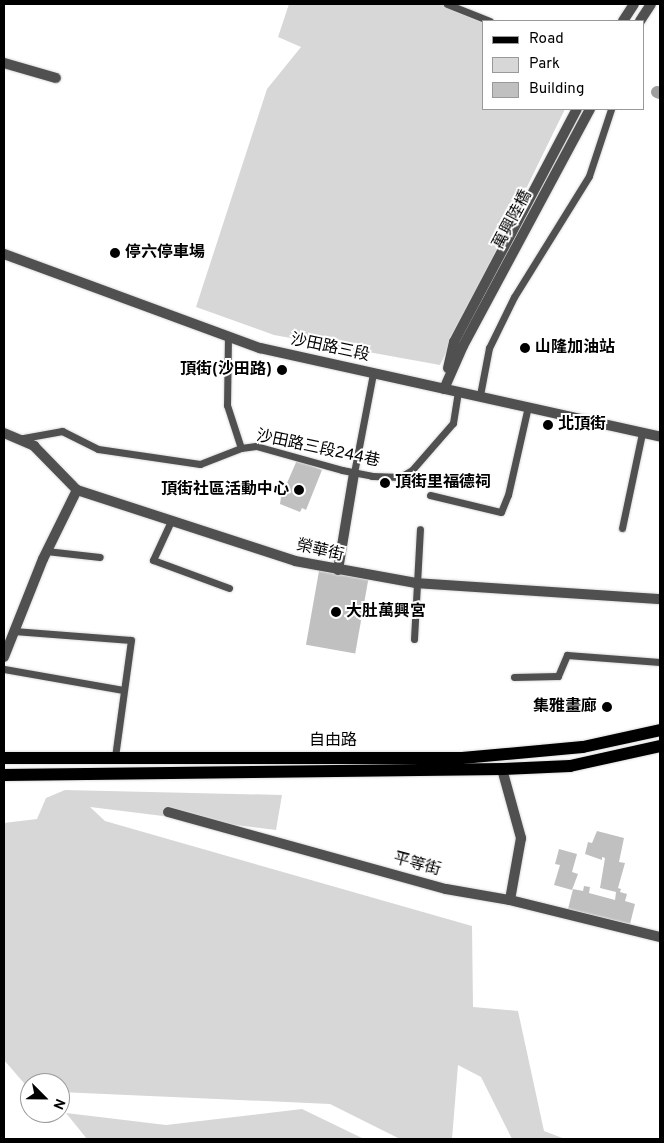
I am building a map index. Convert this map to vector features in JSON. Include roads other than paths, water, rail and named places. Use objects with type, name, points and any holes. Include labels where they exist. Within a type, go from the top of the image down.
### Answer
[{"type":"main road","name":"自由路","points":[[4,758],[462,758],[583,747],[660,730]]},
{"type":"main road","name":"自由路","points":[[4,775],[502,769],[570,766],[660,746]]},
{"type":"street","points":[[624,20],[634,4]]},
{"type":"street","points":[[641,20],[651,4]]},
{"type":"street","points":[[4,63],[56,78]]},
{"type":"street","name":"萬興陸橋","points":[[458,344],[576,110]]},
{"type":"street","name":"萬興陸橋","points":[[458,344],[589,110]]},
{"type":"street","name":"沙田路三段","points":[[4,254],[260,348],[444,389],[480,395],[660,437]]},
{"type":"street","points":[[444,389],[458,344]]},
{"type":"street","name":"榮華街","points":[[4,433],[34,446],[77,490],[295,562],[416,583],[660,598]]},
{"type":"street","points":[[338,570],[354,473]]},
{"type":"street","points":[[4,657],[46,552],[77,490]]},
{"type":"street","points":[[502,769],[522,838],[510,900]]},
{"type":"street","name":"平等街","points":[[168,812],[446,889],[510,900],[660,937]]},
{"type":"lane","points":[[447,4],[487,20]]},
{"type":"lane","points":[[480,395],[489,348],[514,297],[588,176],[611,110]]},
{"type":"lane","points":[[18,439],[62,431],[98,450],[200,464],[242,448],[227,405],[228,335]]},
{"type":"lane","points":[[354,473],[373,373]]},
{"type":"lane","name":"沙田路三段244巷","points":[[242,448],[256,446],[354,473],[400,477],[412,470],[453,423],[458,391]]},
{"type":"lane","points":[[430,495],[501,512],[508,495],[528,406]]},
{"type":"lane","points":[[622,528],[642,433]]},
{"type":"lane","points":[[171,521],[153,560],[229,588]]},
{"type":"lane","points":[[414,639],[420,529]]},
{"type":"lane","points":[[46,552],[100,557]]},
{"type":"lane","points":[[14,631],[131,640],[115,757]]},
{"type":"lane","points":[[514,677],[558,676],[567,655],[660,662]]},
{"type":"lane","points":[[4,669],[123,690]]},
{"type":"place","name":"停六停車場","points":[[115,253]]},
{"type":"place","name":"山隆加油站","points":[[525,348]]},
{"type":"place","name":"頂街(沙田路)","points":[[282,370]]},
{"type":"place","name":"北頂街","points":[[548,425]]},
{"type":"place","name":"頂街里福德祠","points":[[385,483]]},
{"type":"place","name":"頂街社區活動中心","points":[[299,490]]},
{"type":"place","name":"大肚萬興宮","points":[[336,612]]},
{"type":"place","name":"集雅畫廊","points":[[607,707]]}]
